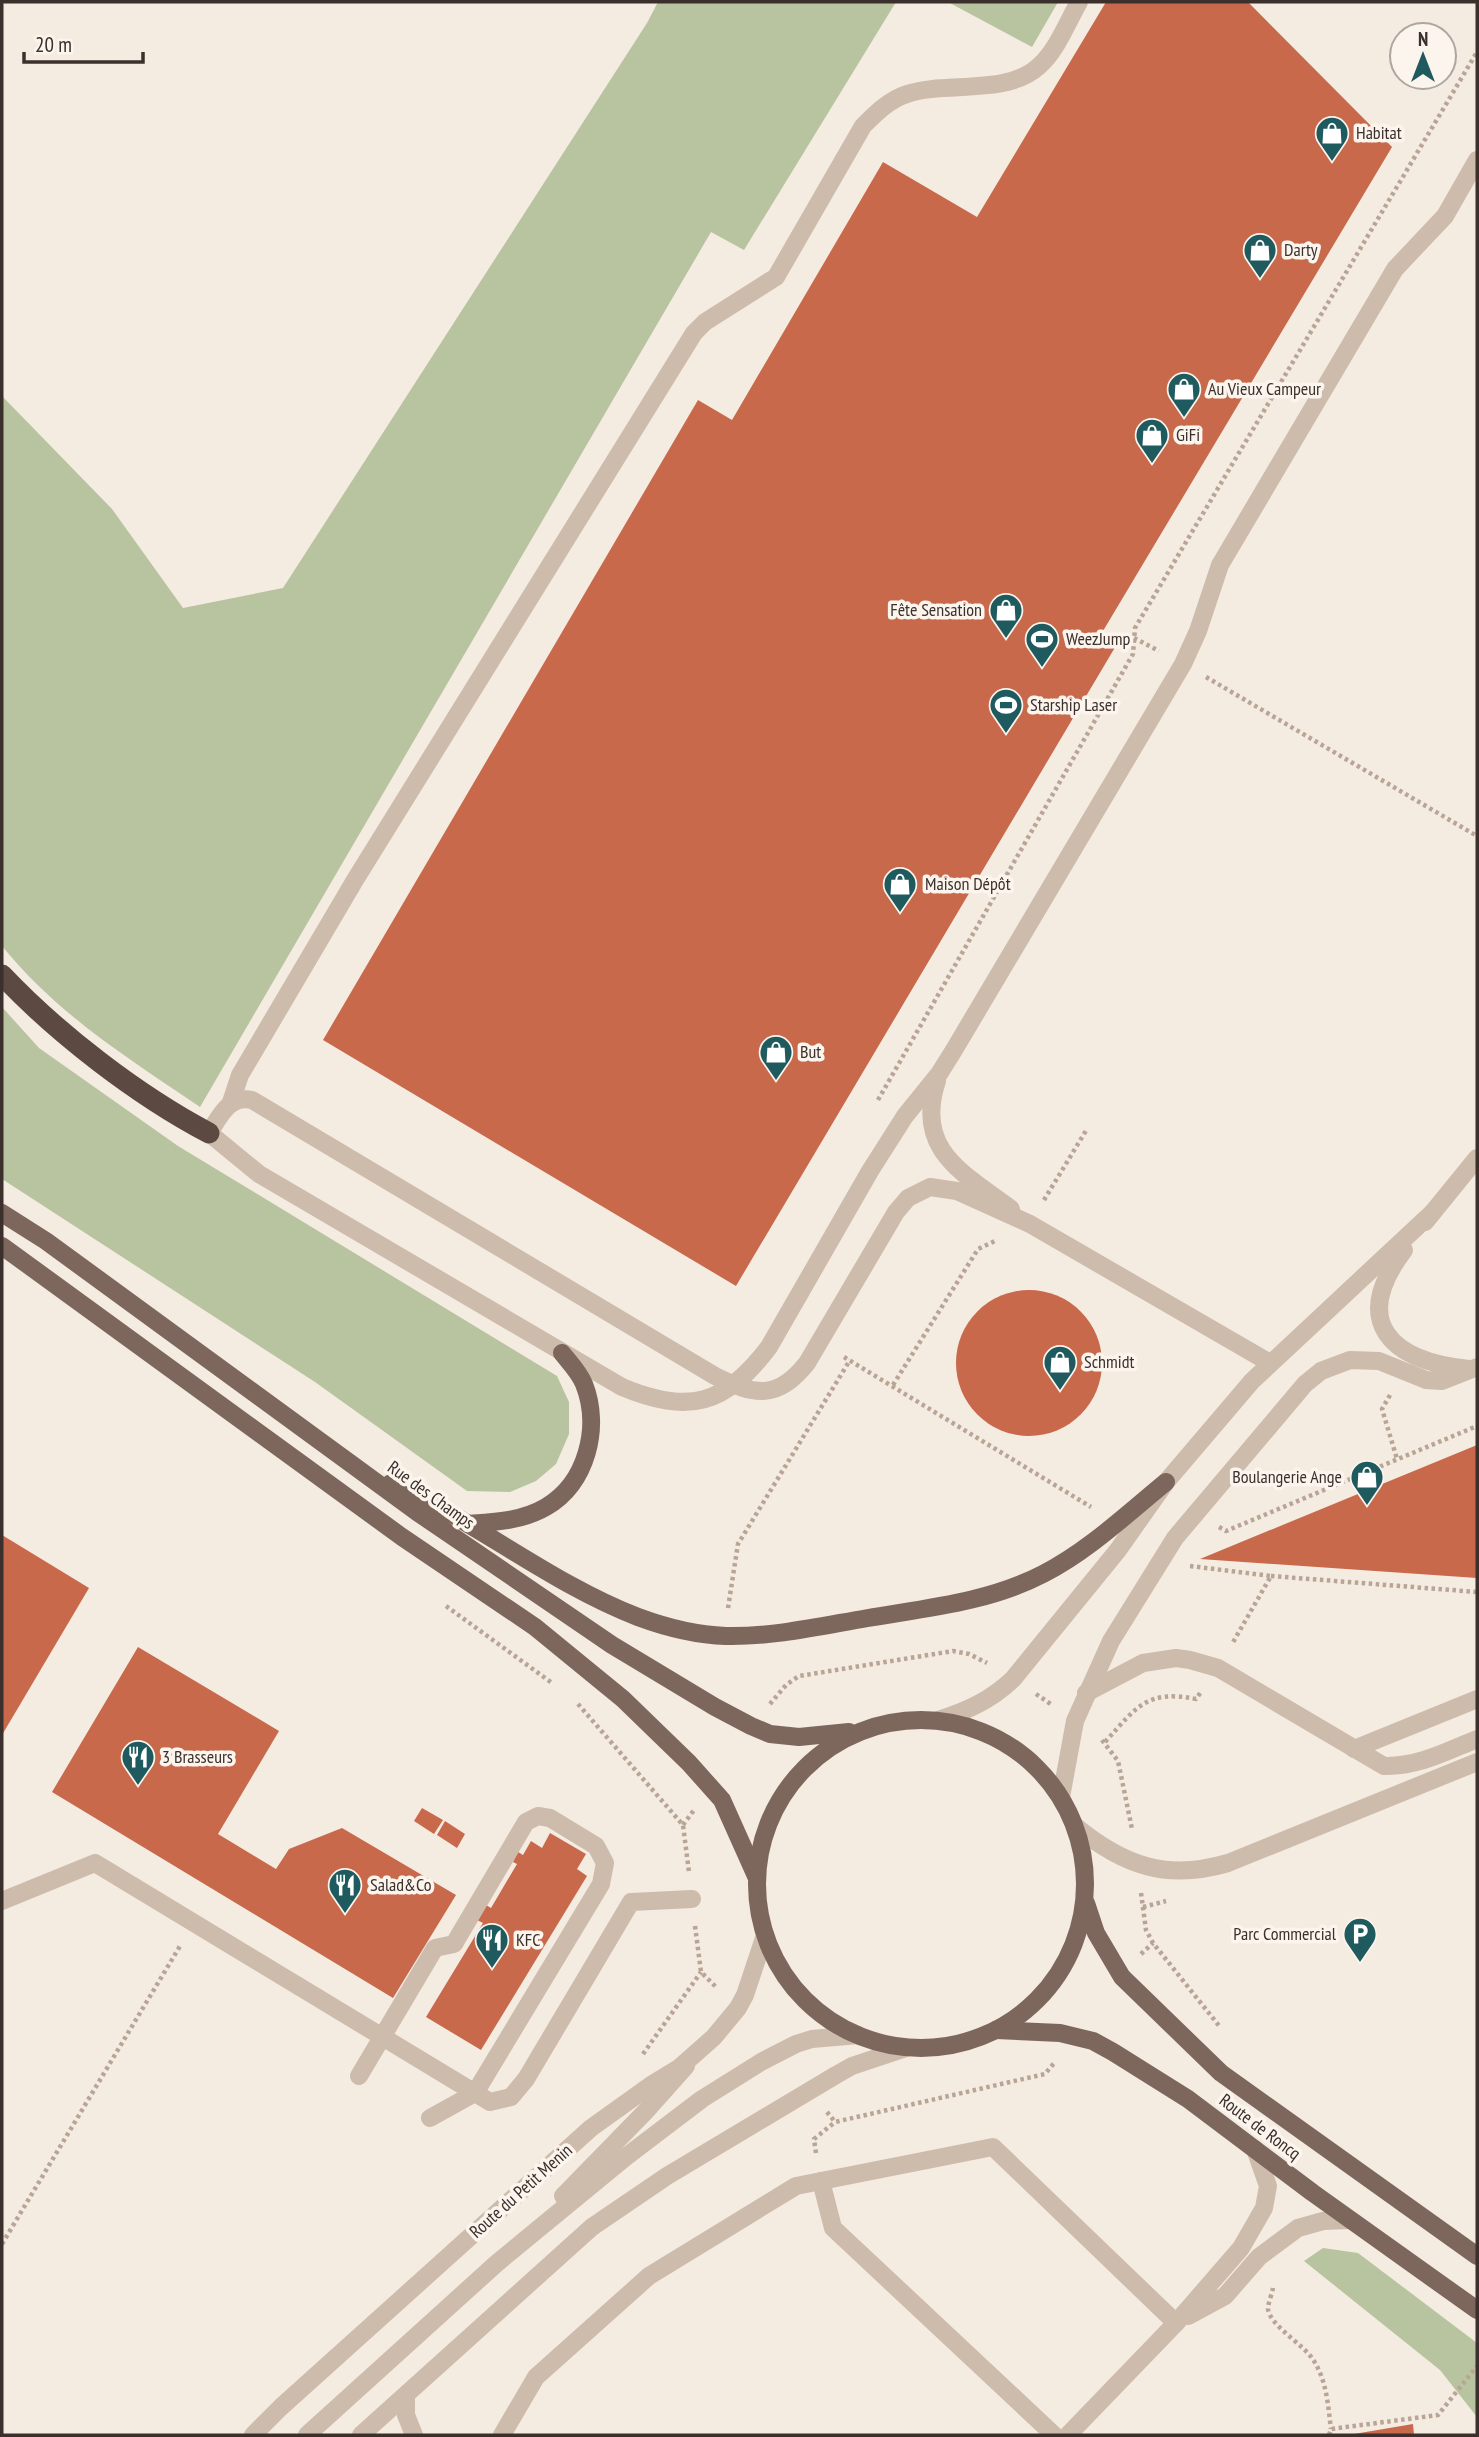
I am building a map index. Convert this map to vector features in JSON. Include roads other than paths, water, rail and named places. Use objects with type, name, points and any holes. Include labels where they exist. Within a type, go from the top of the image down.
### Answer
[{"type":"highway","points":[[2,975],[50,1023],[111,1069],[209,1133]]},
{"type":"main road","name":"Rue des Champs","points":[[2,1213],[46,1241],[417,1512],[568,1617],[644,1665],[751,1726],[789,1738],[817,1737],[866,1729]]},
{"type":"main road","points":[[2,1247],[402,1536],[535,1628],[623,1699],[690,1763],[722,1800],[756,1877]]},
{"type":"main road","points":[[468,1524],[514,1520],[534,1513],[564,1494],[577,1478],[585,1459],[592,1423],[584,1384],[562,1353]]},
{"type":"main road","points":[[361,1470],[424,1498],[573,1587],[620,1610],[690,1631],[724,1636],[783,1633],[944,1605],[1011,1588],[1066,1561],[1166,1482]]},
{"type":"main road","points":[[938,1720],[980,1730],[1017,1751],[1034,1765],[1061,1797],[1075,1826],[1084,1861],[1085,1898],[1076,1938],[1058,1975],[1030,2007],[996,2030],[952,2045],[906,2048],[881,2043],[858,2035],[817,2012],[800,1996],[774,1957],[765,1935],[757,1897],[756,1877],[766,1829],[789,1786],[823,1751],[866,1729],[890,1722],[938,1720]]},
{"type":"main road","name":"Route de Roncq","points":[[1085,1898],[1096,1933],[1122,1977],[1220,2073],[1477,2256]]},
{"type":"main road","name":"Route de Roncq","points":[[996,2030],[1060,2033],[1093,2041],[1158,2079],[1477,2310]]},
{"type":"street","points":[[1079,2],[1047,58],[1037,69],[994,84],[909,93],[879,110],[863,126],[776,276],[718,313],[694,332],[355,880],[240,1074],[231,1102],[209,1133],[259,1174],[622,1387],[665,1401],[686,1403],[707,1398],[735,1386],[769,1347],[870,1171],[905,1116],[939,1074],[1183,664],[1198,631],[1220,565],[1395,269],[1445,216],[1477,160]]},
{"type":"street","points":[[939,1074],[929,1113],[943,1153],[952,1164],[1030,1224]]},
{"type":"street","points":[[231,1102],[237,1099],[252,1100],[735,1386],[755,1390],[772,1390],[785,1386],[807,1363],[896,1212],[908,1198],[930,1187],[957,1191],[1030,1224],[1270,1363]]},
{"type":"street","points":[[1475,1368],[1428,1363],[1398,1345],[1381,1325],[1378,1310],[1384,1279],[1477,1158]]},
{"type":"street","points":[[938,1720],[980,1704],[998,1693],[1013,1679],[1118,1550],[1166,1482],[1233,1402],[1270,1363],[1433,1212]]},
{"type":"street","points":[[1061,1797],[1071,1737],[1086,1693],[1111,1641],[1175,1538],[1195,1511],[1305,1384],[1321,1371],[1350,1360],[1379,1361],[1426,1380],[1442,1381],[1475,1368]]},
{"type":"street","points":[[1086,1693],[1128,1670],[1158,1659],[1190,1660],[1218,1668],[1384,1766],[1418,1763],[1477,1739]]},
{"type":"street","points":[[1354,1749],[1477,1699]]},
{"type":"street","points":[[1075,1826],[1105,1850],[1137,1864],[1160,1871],[1194,1871],[1228,1863],[1477,1762]]},
{"type":"street","points":[[359,2076],[435,1948],[454,1944],[526,1822],[538,1816],[550,1818],[596,1846],[605,1863],[601,1884],[475,2093],[430,2118]]},
{"type":"street","points":[[2,1901],[95,1863],[491,2102],[511,2097],[526,2079],[631,1902],[692,1899]]},
{"type":"street","name":"Route du Petit Menin","points":[[253,2435],[591,2128],[698,2053],[738,2008],[751,1979],[765,1935]]},
{"type":"street","points":[[307,2435],[497,2263],[636,2149],[730,2080],[796,2044],[812,2039],[858,2035]]},
{"type":"street","points":[[361,2435],[593,2227],[667,2176],[852,2066],[906,2048]]},
{"type":"street","points":[[497,2263],[645,2112],[698,2053]]},
{"type":"street","points":[[502,2435],[536,2377],[649,2276],[796,2186],[993,2147],[1176,2323]]},
{"type":"street","points":[[1068,2435],[1176,2323],[1241,2248],[1264,2208],[1268,2186],[1255,2149]]},
{"type":"street","points":[[821,2181],[833,2228],[1054,2435]]},
{"type":"street","points":[[1176,2323],[1225,2296],[1259,2258],[1298,2228],[1322,2221],[1350,2220]]},
{"type":"street","points":[[406,2395],[406,2415],[414,2435]]},
{"type":"place","name":"Habitat","points":[[1332,163]]},
{"type":"place","name":"Darty","points":[[1260,280]]},
{"type":"place","name":"Au Vieux Campeur","points":[[1184,419]]},
{"type":"place","name":"GiFi","points":[[1152,465]]},
{"type":"place","name":"Fête Sensation","points":[[1006,640]]},
{"type":"place","name":"WeezJump","points":[[1042,669]]},
{"type":"place","name":"Starship Laser","points":[[1006,735]]},
{"type":"place","name":"Maison Dépôt","points":[[900,914]]},
{"type":"place","name":"But","points":[[776,1082]]},
{"type":"place","name":"Schmidt","points":[[1060,1392]]},
{"type":"place","name":"Boulangerie Ange","points":[[1367,1507]]},
{"type":"place","name":"3 Brasseurs","points":[[138,1787]]},
{"type":"place","name":"Salad&Co","points":[[345,1915]]},
{"type":"place","name":"Parc Commercial","points":[[1360,1964]]},
{"type":"place","name":"KFC","points":[[492,1970]]}]
